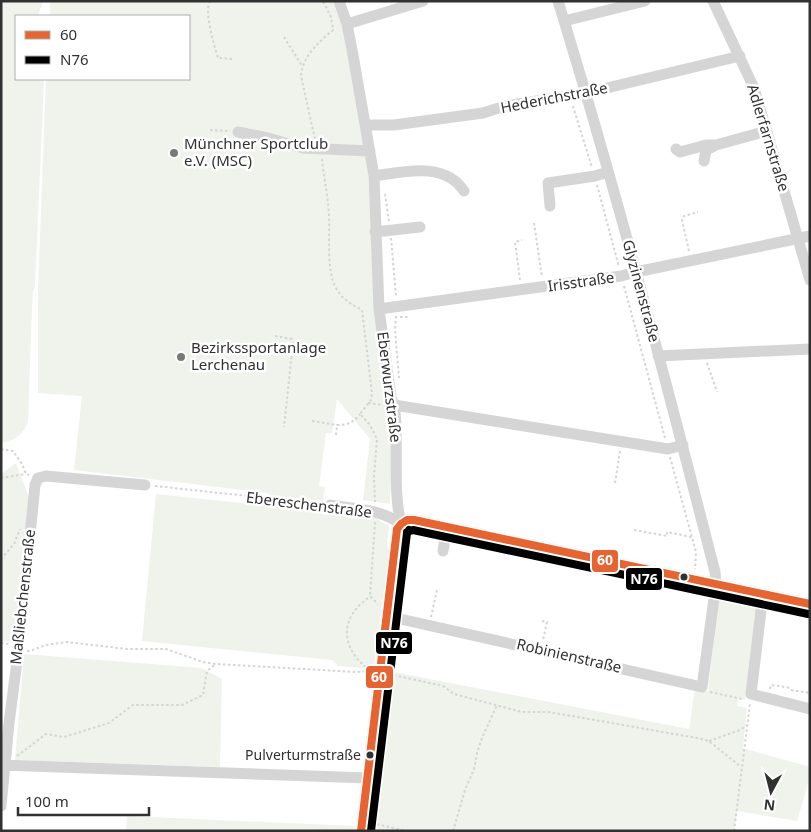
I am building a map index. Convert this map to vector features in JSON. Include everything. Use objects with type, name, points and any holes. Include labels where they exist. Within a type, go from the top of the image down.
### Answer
[{"type":"street","name":"Eberwurzstraße","points":[[339,1],[347,24],[374,176],[379,309],[396,420],[397,507],[401,524],[396,538],[387,616],[375,671],[368,778],[361,831]]},
{"type":"street","points":[[347,24],[423,1]]},
{"type":"street","name":"Glyzinenstraße","points":[[558,1],[636,272],[715,572],[716,584],[702,687]]},
{"type":"street","points":[[564,21],[645,1]]},
{"type":"street","name":"Adlerfarnstraße","points":[[713,1],[754,88],[810,280]]},
{"type":"street","name":"Hederichstraße","points":[[366,125],[394,125],[482,113],[505,106],[586,93],[740,56]]},
{"type":"street","points":[[704,161],[706,150],[716,145],[767,131]]},
{"type":"street","points":[[238,132],[303,148],[370,150]]},
{"type":"street","points":[[676,150],[680,152],[706,145],[716,145]]},
{"type":"street","points":[[374,176],[433,170],[452,177],[464,190]]},
{"type":"street","points":[[550,206],[548,183],[608,172]]},
{"type":"street","points":[[375,232],[420,227]]},
{"type":"street","name":"Irisstraße","points":[[379,309],[621,276],[810,236]]},
{"type":"street","points":[[658,356],[810,349]]},
{"type":"street","points":[[394,405],[668,449],[682,445]]},
{"type":"street","points":[[38,478],[46,476],[145,485]]},
{"type":"street","name":"Maßliebchenstraße","points":[[1,806],[3,764],[19,646],[35,485],[38,478]]},
{"type":"street","name":"Ebereschenstraße","points":[[330,505],[392,517],[401,524],[407,520],[414,520],[810,604]]},
{"type":"street","points":[[443,551],[447,527]]},
{"type":"street","points":[[763,594],[750,697],[769,698],[810,709]]},
{"type":"street","name":"Robinienstraße","points":[[387,616],[702,687]]},
{"type":"street","points":[[3,764],[368,778]]},
{"type":"path","points":[[210,1],[208,5],[210,17],[208,27],[214,40],[218,58],[233,59]]},
{"type":"path","points":[[302,66],[314,47],[333,30],[331,17],[323,1]]},
{"type":"path","points":[[284,37],[302,66],[305,96],[316,143],[320,149],[329,214],[332,278],[336,289],[342,297],[362,310],[364,315],[372,393],[371,400],[360,414],[346,425],[312,421]]},
{"type":"path","points":[[210,130],[238,132]]},
{"type":"path","points":[[385,191],[397,307],[395,330],[399,381]]},
{"type":"path","points":[[692,260],[682,220],[684,216],[698,212]]},
{"type":"path","points":[[534,223],[543,287]]},
{"type":"path","points":[[521,290],[515,242],[522,240]]},
{"type":"path","points":[[621,276],[693,537],[696,552],[694,579]]},
{"type":"path","points":[[275,336],[292,338],[293,342],[284,426]]},
{"type":"path","points":[[704,354],[717,392]]},
{"type":"path","points":[[368,403],[385,406],[394,405]]},
{"type":"path","points":[[360,414],[370,425],[377,440],[374,476],[376,513],[370,596],[387,616]]},
{"type":"path","points":[[336,436],[337,425]]},
{"type":"path","points":[[615,483],[621,441]]},
{"type":"path","points":[[1,449],[13,451],[26,474]]},
{"type":"path","points":[[1,478],[26,474],[38,478]]},
{"type":"path","name":"Ebereschenstraße","points":[[145,485],[330,505]]},
{"type":"path","points":[[1,559],[14,544],[20,528]]},
{"type":"path","points":[[634,530],[666,536],[667,532],[693,537]]},
{"type":"path","points":[[430,625],[437,590]]},
{"type":"path","points":[[370,596],[356,608],[349,618],[347,630],[350,652],[359,663],[375,671],[443,686],[454,694],[522,712],[549,712],[697,738],[709,742],[741,767]]},
{"type":"path","points":[[541,650],[546,622],[542,621]]},
{"type":"path","points":[[540,630],[545,631]]},
{"type":"path","points":[[19,646],[30,651],[46,645],[67,642],[127,649],[166,649],[203,662],[216,664],[356,672],[375,671]]},
{"type":"path","points":[[3,764],[46,734],[64,737],[109,723],[133,705],[182,705],[203,695],[207,670],[216,664]]},
{"type":"path","points":[[769,698],[771,685],[810,693]]},
{"type":"path","points":[[702,687],[706,691],[750,697],[734,831]]},
{"type":"path","points":[[453,831],[465,790],[474,769],[482,738],[497,705]]},
{"type":"path","points":[[709,742],[740,730],[747,725]]},
{"type":"path","points":[[370,820],[372,823],[406,831]]},
{"type":"shaded area","points":[[1,1],[43,1],[38,15],[15,15],[15,80],[44,80],[28,422],[24,430],[14,439],[1,442]]},
{"type":"shaded area","points":[[50,1],[334,1],[341,20],[357,95],[368,174],[375,307],[392,424],[390,504],[363,500],[370,439],[337,399],[332,433],[326,433],[319,486],[325,487],[323,501],[268,496],[268,493],[74,470],[82,396],[38,393],[38,289],[46,80],[190,80],[190,15],[50,15]]},
{"type":"shaded area","points":[[16,463],[29,498],[21,567],[24,583],[16,638],[13,642],[1,641],[1,474]]},
{"type":"shaded area","points":[[156,494],[375,518],[389,526],[387,543],[389,550],[374,666],[370,669],[338,666],[332,660],[142,641]]},
{"type":"shaded area","points":[[719,592],[758,600],[745,700],[739,698],[737,706],[747,708],[743,748],[810,767],[810,777],[797,821],[737,811],[734,831],[368,831],[388,671],[689,729],[695,689],[708,691]]},
{"type":"shaded area","points":[[24,654],[202,668],[222,679],[220,767],[15,760]]},
{"type":"shaded area","points":[[127,816],[355,826],[354,831],[126,831]]},
{"type":"transit line","name":"60","points":[[401,524],[407,520],[414,520],[810,604]]},
{"type":"transit line","name":"60","points":[[361,831],[397,529],[401,524]]},
{"type":"transit line","name":"N76","points":[[371,831],[407,533],[409,530]]},
{"type":"transit line","name":"N76","points":[[407,532],[413,530],[808,614]]},
{"type":"place","name":"Münchner Sportclub e.V. (MSC)","points":[[174,153]]},
{"type":"place","name":"Bezirkssportanlage Lerchenau","points":[[181,357]]},
{"type":"place","name":"Pulverturmstraße","points":[[370,755]]}]
